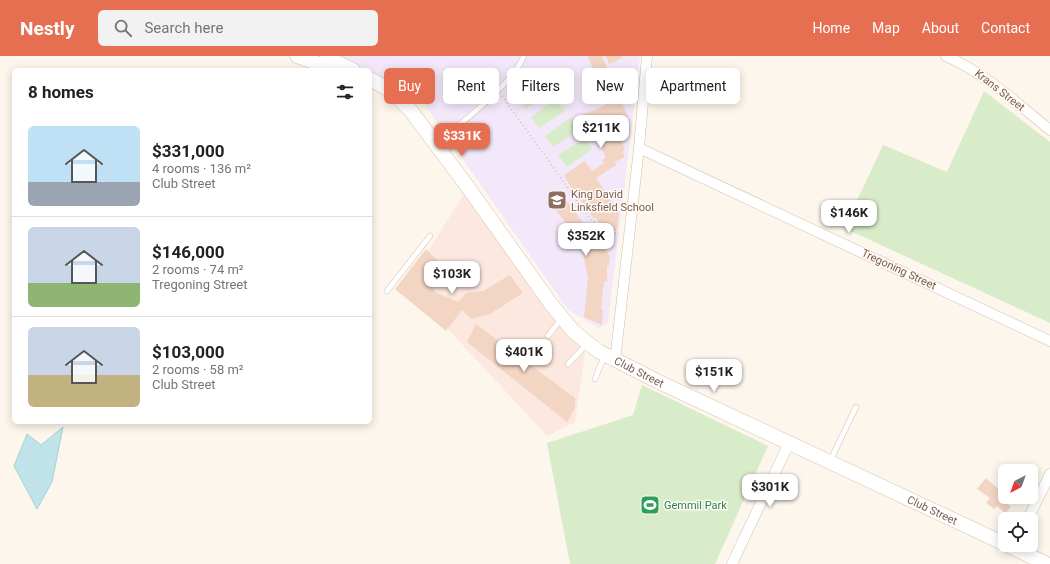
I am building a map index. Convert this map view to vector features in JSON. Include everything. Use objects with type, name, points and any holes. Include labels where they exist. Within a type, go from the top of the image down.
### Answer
[{"type":"main road","points":[[297,56],[330,68]]},
{"type":"main road","points":[[321,56],[348,68]]},
{"type":"main road","name":"Club Street","points":[[372,80],[391,91],[420,121],[561,318],[588,344],[610,358],[998,540]]},
{"type":"main road","name":"Club Street","points":[[1023,552],[1046,564]]},
{"type":"street","points":[[610,358],[628,239],[646,56]]},
{"type":"street","name":"Krans Street","points":[[946,56],[966,65],[981,75],[1050,130]]},
{"type":"street","name":"Tregoning Street","points":[[638,148],[1050,340]]},
{"type":"street","points":[[732,564],[789,443]]},
{"type":"street","points":[[1031,512],[1050,474]]},
{"type":"lane","points":[[499,89],[513,74],[524,56]]},
{"type":"lane","points":[[436,144],[482,104]]},
{"type":"lane","points":[[387,291],[430,236]]},
{"type":"lane","points":[[548,336],[561,318]]},
{"type":"lane","points":[[568,364],[588,344]]},
{"type":"lane","points":[[595,379],[610,358]]},
{"type":"lane","points":[[829,462],[856,407]]},
{"type":"path","points":[[499,91],[591,220],[628,239]]},
{"type":"shaded area","name":"King David Linksfield School","points":[[328,56],[640,56],[638,73],[638,68],[582,68],[582,104],[634,104],[608,322],[599,328],[568,310],[424,104],[435,104],[435,68],[384,68],[384,77],[372,73],[372,68],[360,68]]},
{"type":"shaded area","points":[[465,192],[585,353],[575,422],[547,436],[407,285]]},
{"type":"green space","points":[[984,91],[1050,142],[1050,323],[844,228],[883,145],[947,172]]},
{"type":"green space","points":[[523,104],[533,104],[526,109]]},
{"type":"green space","points":[[549,104],[560,104],[565,111],[539,128],[531,117]]},
{"type":"green space","points":[[570,118],[579,130],[553,147],[545,136]]},
{"type":"green space","points":[[584,138],[592,149],[567,167],[558,155]]},
{"type":"green space","name":"Gemmil Park","points":[[642,385],[768,446],[715,564],[570,564],[547,443],[633,415]]},
{"type":"water","points":[[63,427],[52,482],[37,509],[14,466],[27,434],[41,445]]},
{"type":"building","points":[[588,56],[602,56],[607,68],[592,68]]},
{"type":"building","points":[[606,56],[621,56],[622,58],[609,64]]},
{"type":"building","points":[[622,104],[628,117],[622,119],[624,124],[620,125],[621,127],[618,128],[616,122],[614,123],[625,150],[622,152],[625,157],[615,162],[616,165],[596,178],[613,204],[611,205],[614,210],[616,209],[619,214],[617,229],[615,231],[600,224],[596,218],[594,219],[576,193],[575,194],[564,175],[585,161],[592,171],[604,163],[602,160],[606,158],[593,126],[588,128],[582,115],[606,105]]},
{"type":"building","points":[[559,190],[592,235],[593,234],[597,239],[595,241],[602,250],[604,249],[610,256],[609,265],[607,266],[607,280],[606,282],[604,281],[601,310],[603,310],[602,325],[584,317],[588,278],[581,244],[547,198]]},
{"type":"building","points":[[426,249],[441,264],[429,281],[435,292],[458,302],[466,293],[483,291],[510,275],[523,293],[490,314],[471,319],[462,310],[446,331],[395,289]]},
{"type":"building","points":[[476,324],[575,398],[575,408],[567,422],[467,342]]},
{"type":"building","points":[[986,478],[998,489],[998,504],[1008,504],[1011,507],[1006,512],[997,506],[994,509],[986,503],[990,498],[977,489]]},
{"type":"place","name":"King David Linksfield School","points":[[557,200]]},
{"type":"place","name":"Gemmil Park","points":[[650,505]]}]
